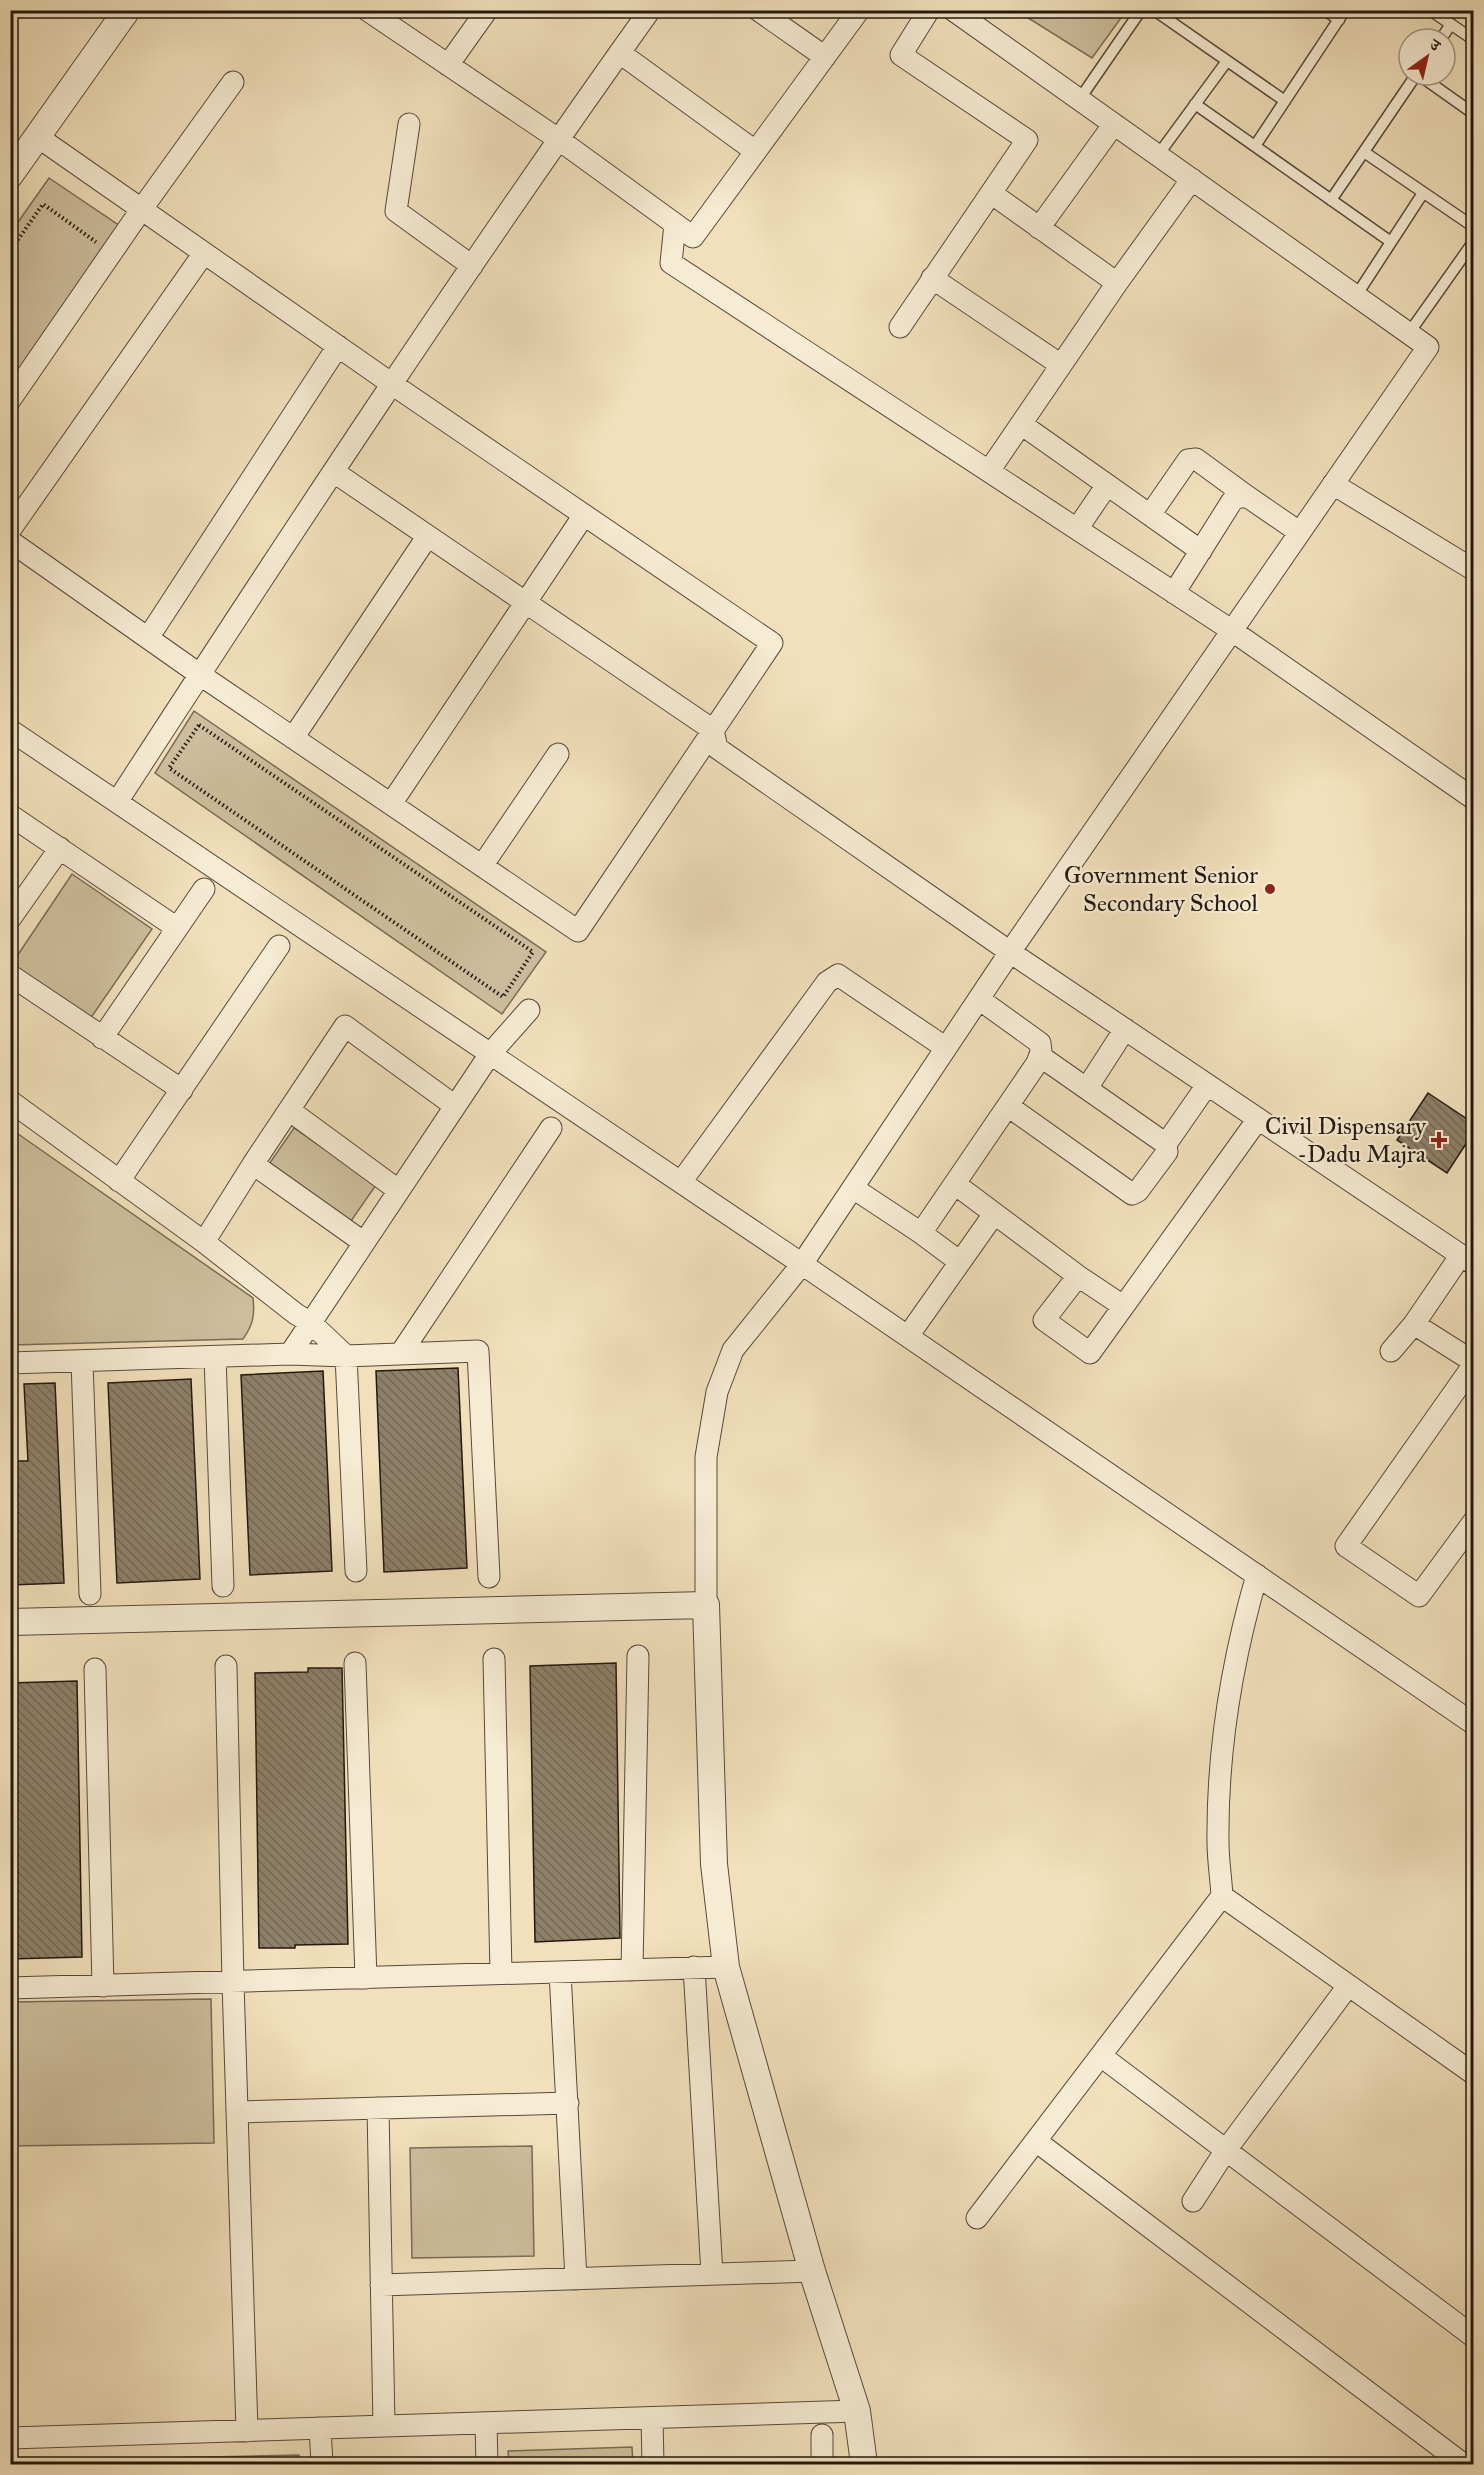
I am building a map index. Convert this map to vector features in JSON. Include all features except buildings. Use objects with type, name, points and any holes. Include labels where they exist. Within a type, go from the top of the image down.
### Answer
[{"type":"street","points":[[10,175],[127,10]]},
{"type":"street","points":[[367,10],[558,139],[693,237],[859,10]]},
{"type":"street","points":[[448,65],[487,10]]},
{"type":"street","points":[[117,802],[392,384],[558,139],[650,10]]},
{"type":"street","points":[[758,10],[825,57]]},
{"type":"street","points":[[900,327],[1027,140],[901,55],[929,10]]},
{"type":"street","points":[[864,2464],[857,2411],[812,2271],[726,1967],[714,1864],[706,1605],[706,1457],[717,1392],[733,1350],[802,1264],[1010,952],[1428,347],[953,10]]},
{"type":"street","points":[[620,53],[755,151]]},
{"type":"street","points":[[10,400],[141,210],[233,82]]},
{"type":"street","points":[[409,124],[396,211],[472,266]]},
{"type":"street","points":[[1039,228],[1114,124]]},
{"type":"street","points":[[10,541],[293,738],[578,931],[772,643],[392,384],[38,136]]},
{"type":"street","points":[[989,471],[1117,283],[1192,179]]},
{"type":"street","points":[[991,193],[1117,283]]},
{"type":"street","points":[[675,224],[671,263],[1231,630],[1473,799]]},
{"type":"street","points":[[10,531],[204,253]]},
{"type":"street","points":[[932,278],[1061,365]]},
{"type":"street","points":[[148,638],[338,346]]},
{"type":"street","points":[[1021,424],[1201,551]]},
{"type":"street","points":[[1150,515],[1188,460],[1196,459],[1299,532]]},
{"type":"street","points":[[334,472],[713,730],[717,748],[1010,952],[1467,1259],[1391,1351]]},
{"type":"street","points":[[1333,484],[1473,570]]},
{"type":"street","points":[[1077,529],[1107,485]]},
{"type":"street","points":[[1174,592],[1232,501],[1238,497],[1248,497]]},
{"type":"street","points":[[391,804],[584,515]]},
{"type":"street","points":[[293,738],[427,537]]},
{"type":"street","points":[[10,730],[908,1336],[1473,1724]]},
{"type":"street","points":[[482,866],[558,754]]},
{"type":"street","points":[[10,815],[177,928]]},
{"type":"street","points":[[10,919],[60,848]]},
{"type":"street","points":[[102,1038],[204,889]]},
{"type":"street","points":[[119,1181],[279,946]]},
{"type":"street","points":[[10,975],[182,1090]]},
{"type":"street","points":[[681,1182],[827,982],[838,975],[946,1048]]},
{"type":"street","points":[[921,1233],[1040,1056],[1040,1043],[979,999]]},
{"type":"street","points":[[290,1354],[490,1054],[529,1010]]},
{"type":"street","points":[[204,1242],[345,1026],[455,1106]]},
{"type":"street","points":[[1087,1088],[1125,1029]]},
{"type":"street","points":[[1040,1056],[1166,1144]]},
{"type":"street","points":[[1008,1106],[1132,1194],[1138,1191],[1167,1152],[1166,1144],[1207,1085]]},
{"type":"street","points":[[10,1101],[311,1323],[346,1356],[356,1571]]},
{"type":"street","points":[[289,1110],[398,1190]]},
{"type":"street","points":[[1078,1276],[1044,1320],[1090,1353],[1258,1119]]},
{"type":"street","points":[[401,1353],[551,1128]]},
{"type":"street","points":[[253,1164],[363,1242]]},
{"type":"street","points":[[955,1184],[1078,1276],[1123,1306]]},
{"type":"street","points":[[853,1188],[960,1262]]},
{"type":"street","points":[[908,1336],[994,1214]]},
{"type":"street","points":[[1414,1324],[1473,1363],[1346,1546],[1419,1596],[1473,1521]]},
{"type":"street","points":[[10,1363],[290,1354],[346,1356],[478,1351],[489,1577]]},
{"type":"street","points":[[215,1357],[224,1586]]},
{"type":"street","points":[[82,1361],[90,1594]]},
{"type":"street","points":[[977,2218],[1222,1896],[1218,1842],[1224,1727],[1246,1612],[1257,1575]]},
{"type":"street","points":[[10,1622],[706,1605]]},
{"type":"street","points":[[632,1970],[638,1656]]},
{"type":"street","points":[[494,1659],[501,1973]]},
{"type":"street","points":[[355,1663],[366,1977]]},
{"type":"street","points":[[226,1666],[233,1982],[248,2431]]},
{"type":"street","points":[[96,1669],[103,1986]]},
{"type":"street","points":[[1222,1896],[1473,2074]]},
{"type":"street","points":[[10,1988],[726,1967]]},
{"type":"street","points":[[694,1968],[712,2274]]},
{"type":"street","points":[[560,1972],[576,2279]]},
{"type":"street","points":[[1193,2201],[1226,2150],[1348,1986]]},
{"type":"street","points":[[1101,2056],[1473,2337]]},
{"type":"street","points":[[238,2112],[568,2103]]},
{"type":"street","points":[[378,2108],[384,2426]]},
{"type":"street","points":[[1036,2141],[1463,2464]]},
{"type":"street","points":[[381,2285],[812,2271]]},
{"type":"street","points":[[10,2438],[857,2411]]},
{"type":"street","points":[[652,2418],[653,2464]]},
{"type":"street","points":[[486,2423],[488,2464]]},
{"type":"street","points":[[320,2428],[322,2464]]},
{"type":"street","points":[[822,2435],[822,2464]]},
{"type":"lane","points":[[1079,100],[1141,10]]},
{"type":"lane","points":[[1154,10],[1285,101]]},
{"type":"lane","points":[[1255,146],[1342,15],[1325,10]]},
{"type":"lane","points":[[1430,10],[1473,40]]},
{"type":"lane","points":[[1158,155],[1227,62]]},
{"type":"lane","points":[[1331,200],[1410,87]]},
{"type":"lane","points":[[1435,87],[1473,114]]},
{"type":"lane","points":[[1195,104],[1391,242]]},
{"type":"lane","points":[[1364,152],[1473,227]]},
{"type":"lane","points":[[1356,296],[1423,193]]},
{"type":"lane","points":[[1409,333],[1473,241]]},
{"type":"path","points":[[10,251],[44,204],[97,242],[90,252]]},
{"type":"path","points":[[199,725],[533,952],[503,997],[169,768],[199,725]]},
{"type":"shaded area","points":[[1017,11],[1126,11],[1092,58]]},
{"type":"shaded area","points":[[49,178],[120,226],[11,383],[11,232]]},
{"type":"shaded area","points":[[194,711],[546,952],[502,1014],[155,773]]},
{"type":"shaded area","points":[[72,874],[152,929],[90,1019],[11,965]]},
{"type":"shaded area","points":[[294,1128],[376,1185],[351,1221],[269,1164]]},
{"type":"shaded area","points":[[11,1129],[253,1298],[252,1320],[243,1339],[11,1345]]},
{"type":"shaded area","points":[[211,1999],[214,2143],[11,2146],[11,2002]]},
{"type":"shaded area","points":[[532,2146],[534,2256],[412,2258],[410,2148]]},
{"type":"shaded area","points":[[632,2447],[633,2464],[509,2464],[508,2451]]},
{"type":"shaded area","points":[[299,2455],[299,2464],[10,2464],[11,2461]]},
{"type":"place","name":"Government Senior Secondary School","points":[[1270,889]]},
{"type":"place","name":"Civil Dispensary -Dadu Majra","points":[[1439,1140]]}]
